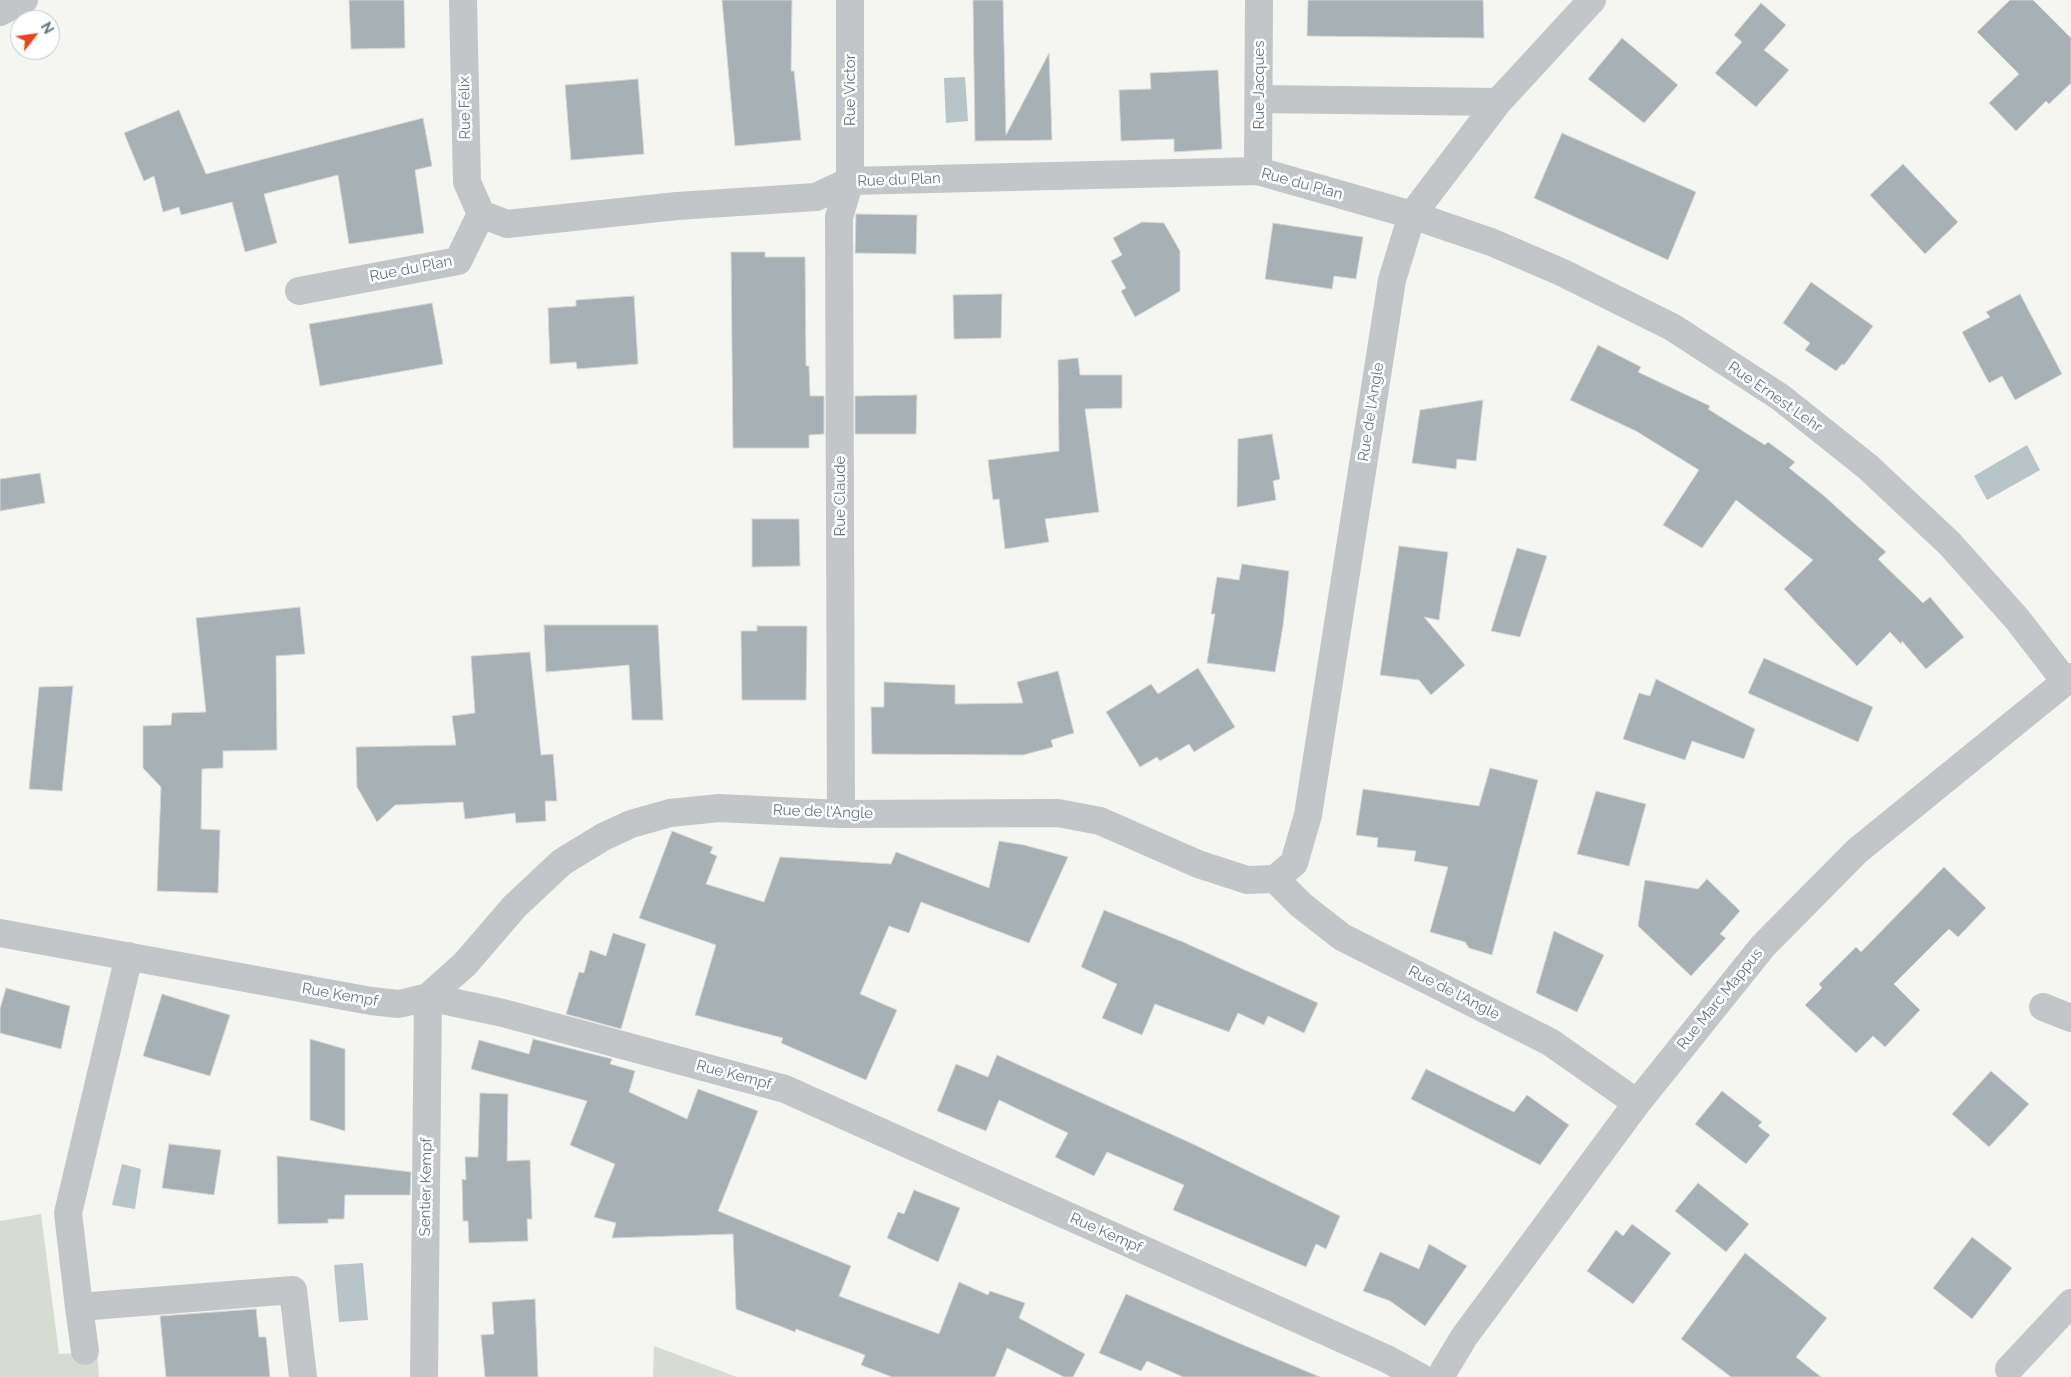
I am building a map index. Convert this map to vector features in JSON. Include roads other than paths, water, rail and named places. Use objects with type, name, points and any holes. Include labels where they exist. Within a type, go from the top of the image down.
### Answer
[{"type":"street","points":[[0,12],[24,0]]},
{"type":"street","name":"Rue Félix","points":[[463,0],[467,182],[481,214]]},
{"type":"street","name":"Rue Victor","points":[[850,0],[850,181]]},
{"type":"street","name":"Rue Jacques","points":[[1258,171],[1260,0]]},
{"type":"street","name":"Rue de l'Angle","points":[[428,997],[465,964],[516,906],[562,862],[603,837],[630,824],[670,813],[719,808],[841,814],[1058,813],[1100,820],[1198,864],[1247,880],[1275,878],[1294,863],[1308,815],[1392,280],[1412,215],[1498,102],[1592,0]]},
{"type":"street","points":[[1259,99],[1498,102]]},
{"type":"street","name":"Rue du Plan","points":[[299,291],[458,261],[481,214],[507,224],[677,206],[816,197],[850,181],[1258,171],[1412,215]]},
{"type":"street","name":"Rue Claude","points":[[841,814],[839,217],[850,181]]},
{"type":"street","name":"Rue Ernest Lehr","points":[[1412,215],[1491,242],[1561,272],[1655,318],[1780,397],[1868,467],[1950,544],[2068,679]]},
{"type":"street","name":"Rue Marc Mappus","points":[[1440,1377],[1464,1337],[1637,1103],[1763,946],[1857,851],[2068,679]]},
{"type":"street","name":"Rue de l'Angle","points":[[1275,878],[1301,905],[1342,937],[1550,1042],[1637,1103]]},
{"type":"street","name":"Rue Kempf","points":[[0,933],[371,1001],[399,1004],[428,997],[504,1014],[785,1089],[1387,1359],[1420,1377]]},
{"type":"street","points":[[85,1351],[68,1213],[129,956]]},
{"type":"street","name":"Sentier Kempf","points":[[424,1377],[428,997]]},
{"type":"street","points":[[2043,1007],[2071,1018]]},
{"type":"street","points":[[79,1307],[293,1290],[303,1377]]},
{"type":"street","points":[[2009,1369],[2071,1303]]}]
